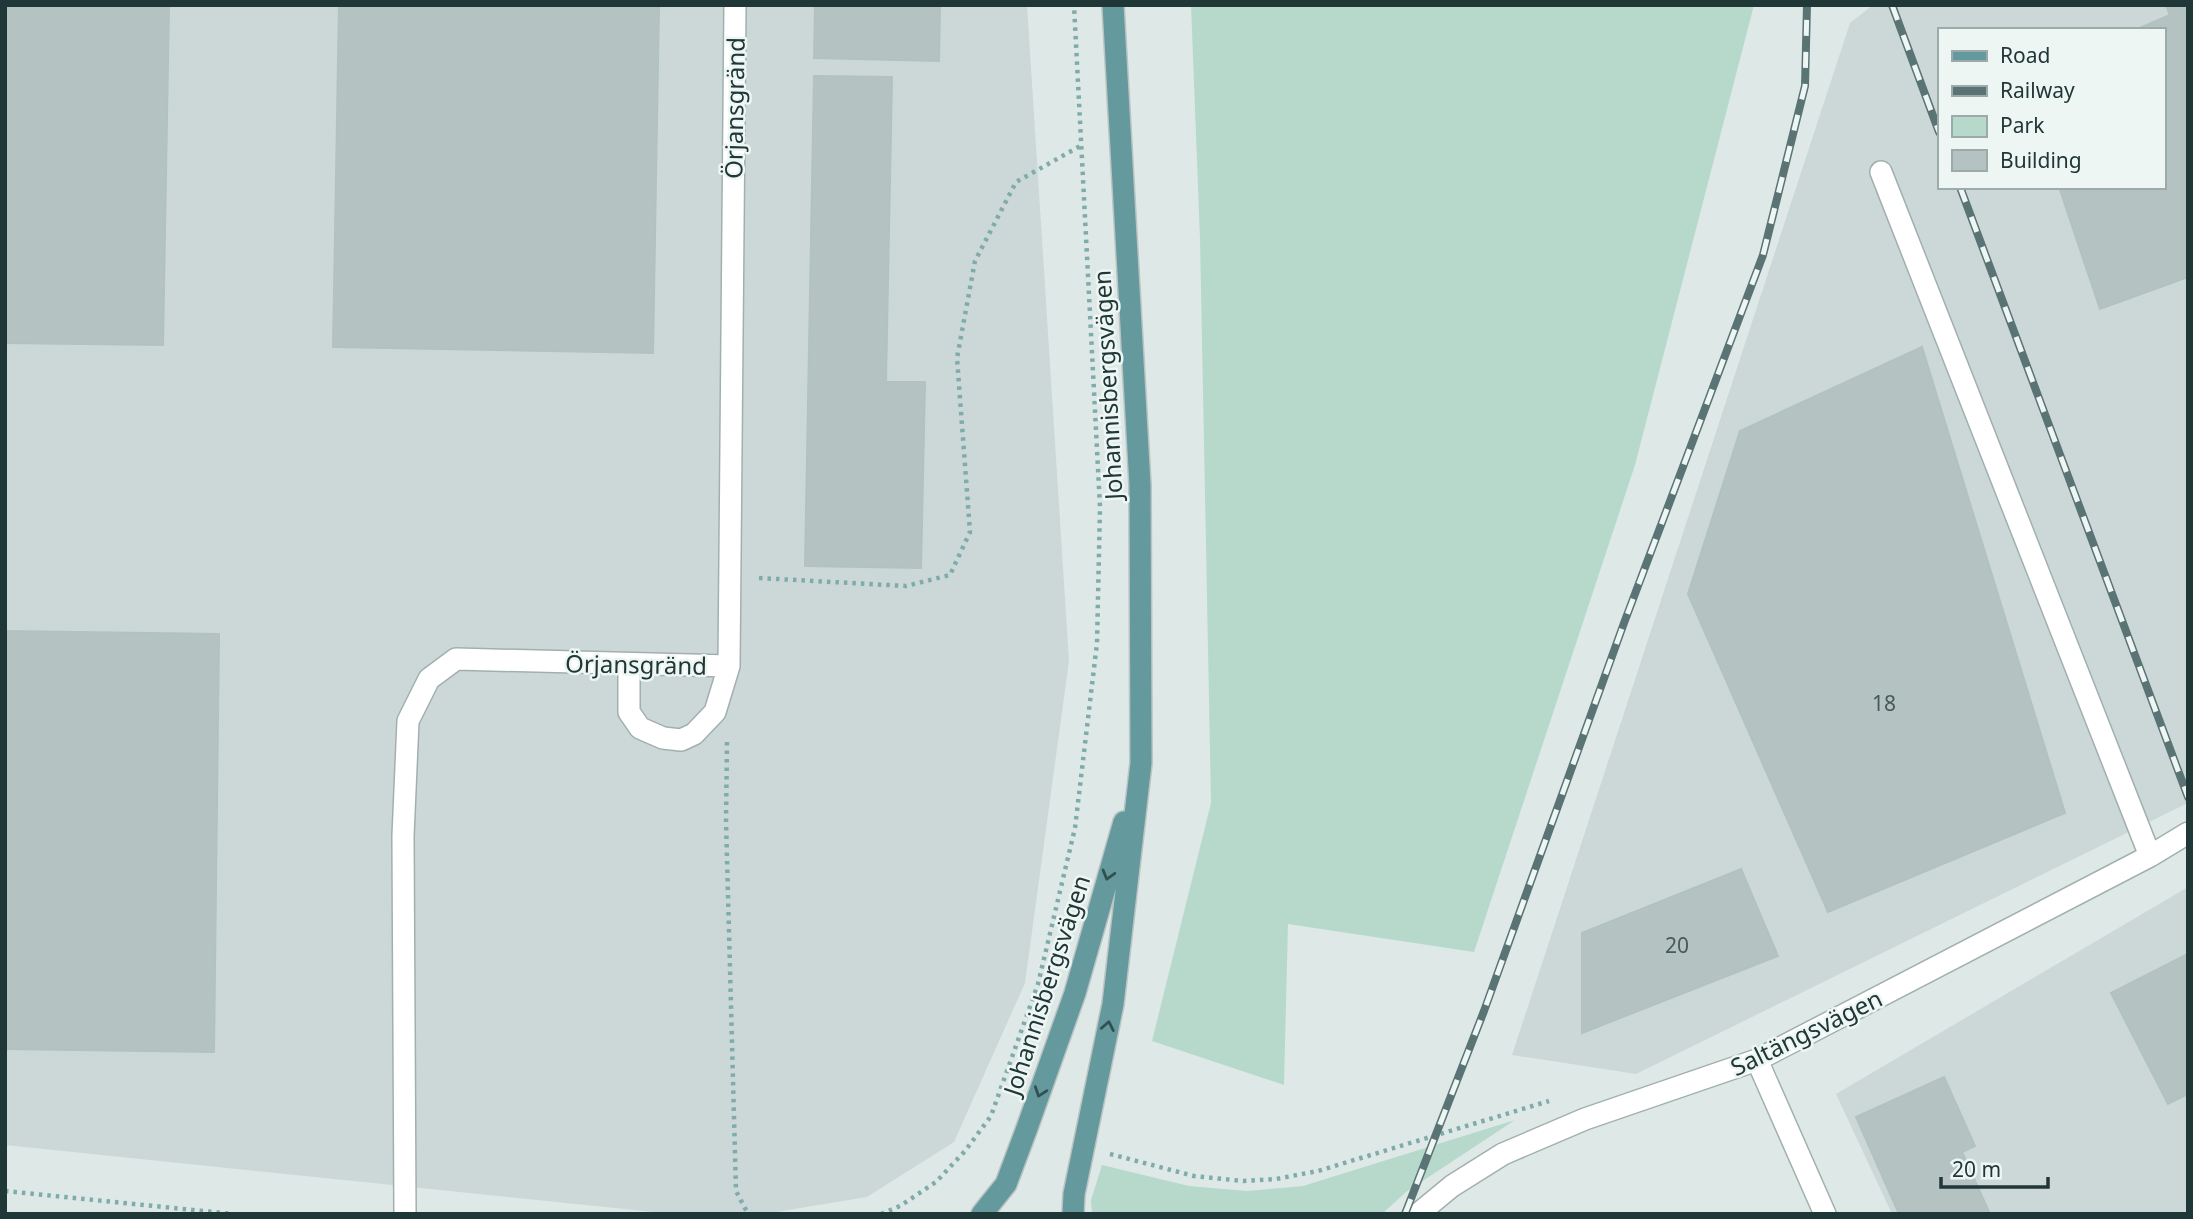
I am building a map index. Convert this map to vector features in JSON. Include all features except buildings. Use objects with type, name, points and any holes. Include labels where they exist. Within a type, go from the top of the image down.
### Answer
[{"type":"main road","name":"Johannisbergsvägen","points":[[1073,1214],[1113,1003],[1140,763],[1140,485],[1113,5]]},
{"type":"main road","name":"Johannisbergsvägen","points":[[982,1214],[1006,1184],[1066,1017],[1140,763]]},
{"type":"street","name":"Örjansgränd","points":[[405,1214],[403,862],[408,721],[429,678],[456,659],[729,666],[735,5]]},
{"type":"street","points":[[1881,172],[2150,856]]},
{"type":"street","points":[[629,664],[629,712],[640,728],[663,738],[681,740],[694,734],[715,712],[729,666]]},
{"type":"street","name":"Saltängsvägen","points":[[1418,1214],[1452,1186],[1503,1154],[1585,1119],[1757,1060],[2150,856],[2188,833]]},
{"type":"street","points":[[1757,1060],[1825,1214]]},
{"type":"path","points":[[881,1214],[900,1206],[936,1182],[965,1151],[991,1116],[1038,984],[1075,828],[1097,643],[1100,506],[1074,5]]},
{"type":"path","points":[[730,577],[906,586],[950,575],[970,532],[957,358],[975,261],[1016,182],[1082,145]]},
{"type":"path","points":[[728,731],[726,821],[736,1191],[748,1214]]},
{"type":"path","points":[[1109,1154],[1194,1176],[1243,1181],[1276,1179],[1318,1171],[1559,1098],[1585,1119]]},
{"type":"path","points":[[5,1191],[233,1214]]},
{"type":"shaded area","points":[[5,5],[1027,5],[1069,661],[1025,983],[954,1142],[867,1197],[764,1214],[672,1214],[5,1145]]},
{"type":"shaded area","points":[[1873,5],[2188,5],[2188,803],[1636,1074],[1512,1055],[1850,23]]},
{"type":"shaded area","points":[[2188,887],[2188,1214],[1892,1214],[1836,1094]]},
{"type":"green space","points":[[1191,5],[1754,5],[1635,465],[1474,952],[1288,924],[1284,1085],[1152,1041],[1211,803],[1200,239]]},
{"type":"green space","points":[[1515,1120],[1406,1192],[1382,1214],[1092,1214],[1091,1200],[1102,1165],[1189,1186],[1247,1191],[1303,1186]]},
{"type":"railway","points":[[1405,1214],[1484,1011],[1624,623],[1763,255],[1805,86],[1807,5]]},
{"type":"railway","points":[[1892,5],[1938,129]]},
{"type":"railway","points":[[1961,189],[2188,797]]}]
